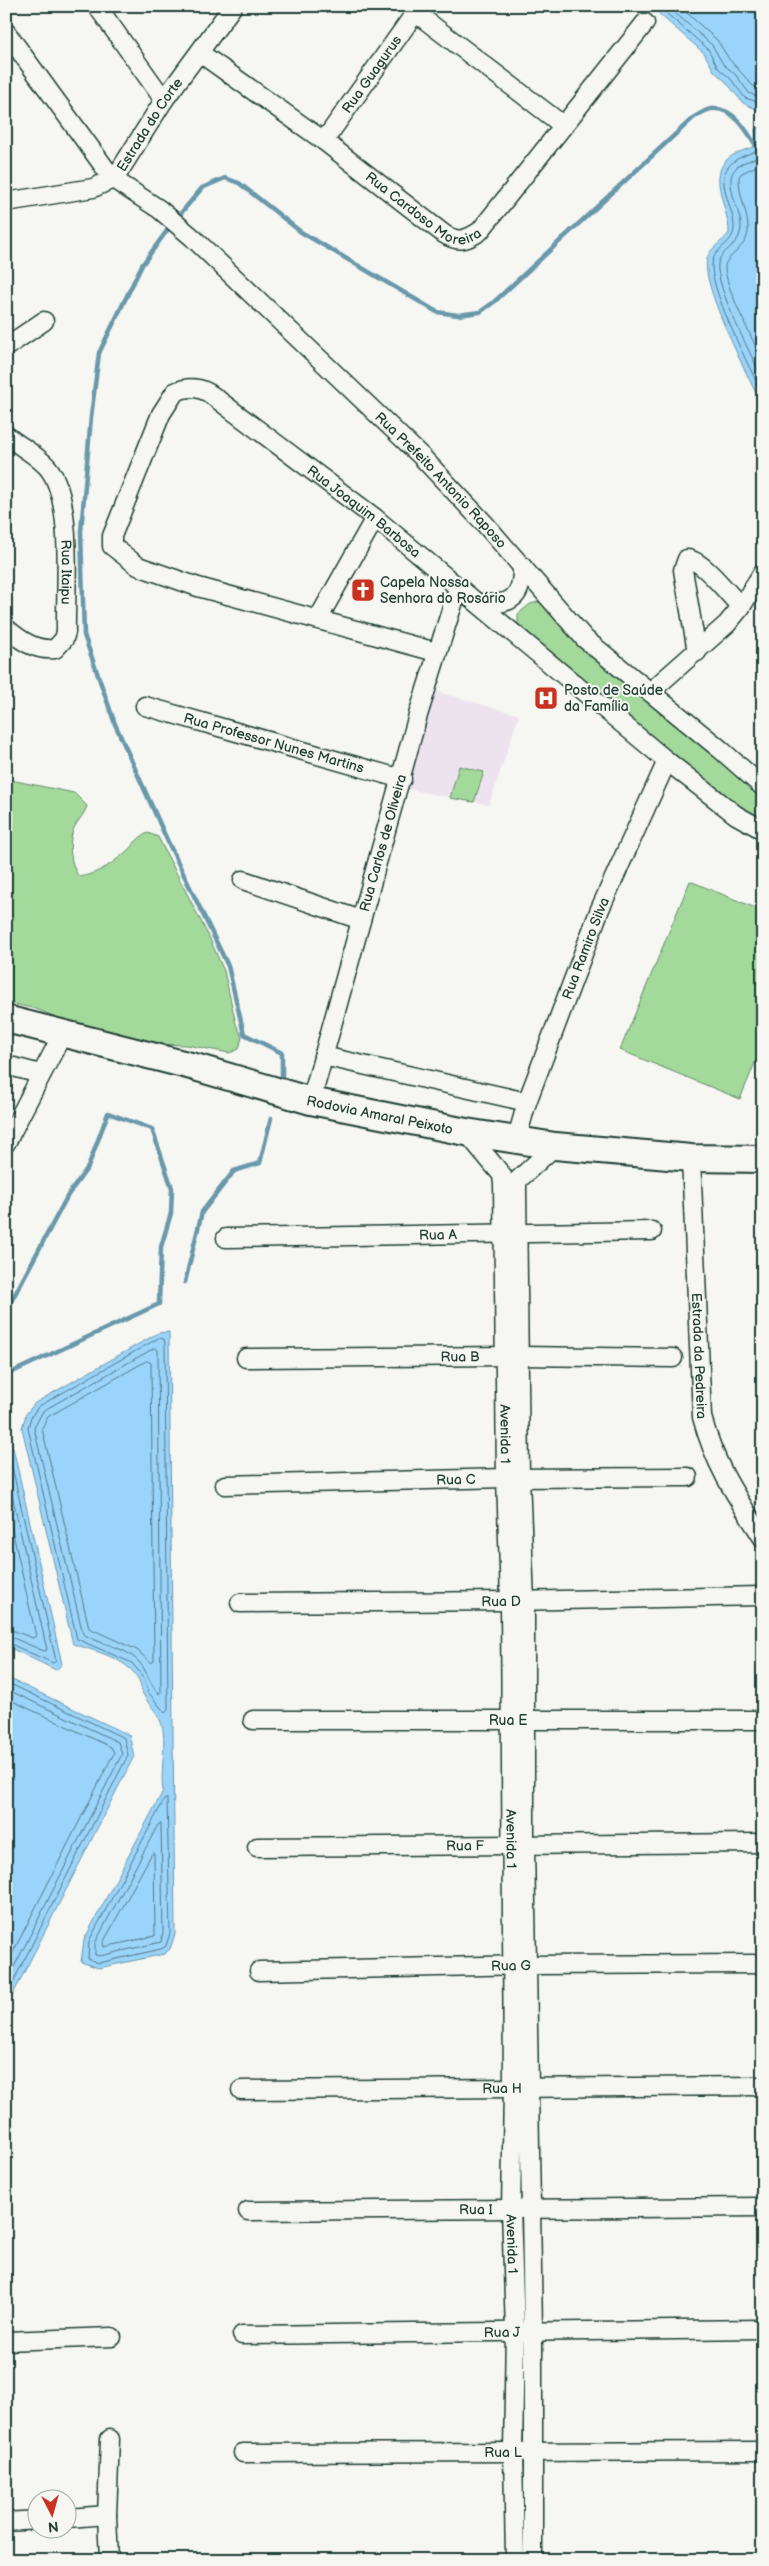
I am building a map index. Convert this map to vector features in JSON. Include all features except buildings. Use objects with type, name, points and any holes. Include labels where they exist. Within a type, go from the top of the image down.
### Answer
[{"type":"highway","name":"Rodovia Amaral Peixoto","points":[[6,1019],[62,1035],[195,1066],[301,1098],[466,1132],[555,1146],[691,1158],[763,1159]]},
{"type":"street","points":[[98,6],[164,100]]},
{"type":"street","name":"Estrada do Corte","points":[[6,202],[93,188],[113,179],[164,100],[233,6]]},
{"type":"street","points":[[418,10],[564,126]]},
{"type":"street","name":"Rua Guagurus","points":[[324,141],[418,10]]},
{"type":"street","name":"Rua Cardoso Moreira","points":[[200,52],[324,141],[444,234],[452,239],[460,240],[470,238],[480,231],[645,23]]},
{"type":"street","points":[[6,32],[113,179]]},
{"type":"street","name":"Rua Prefeito Antonio Raposo","points":[[113,179],[159,209],[192,237],[421,456],[522,566],[585,639],[763,787]]},
{"type":"street","points":[[6,348],[44,320]]},
{"type":"street","name":"Rua Joaquim Barbosa","points":[[318,619],[198,587],[138,566],[112,546],[112,536],[161,414],[175,392],[194,388],[206,390],[375,518],[667,761],[736,815],[763,830]]},
{"type":"street","name":"Rua Itaipu","points":[[6,435],[48,468],[58,486],[65,523],[66,632],[64,639],[55,649],[46,650],[38,649],[6,628]]},
{"type":"street","points":[[375,518],[318,619],[436,652]]},
{"type":"street","points":[[698,652],[682,570],[687,559],[692,559],[700,565],[740,607]]},
{"type":"street","points":[[478,603],[502,604],[509,601],[519,590],[522,566]]},
{"type":"street","points":[[650,692],[698,652],[740,607],[763,572]]},
{"type":"street","name":"Rua Carlos de Oliveira","points":[[301,1098],[323,1056],[436,652],[458,588]]},
{"type":"street","points":[[512,631],[512,609],[529,596],[546,594]]},
{"type":"street","name":"Rua Professor Nunes Martins","points":[[145,706],[402,779]]},
{"type":"street","name":"Rua Ramiro Silva","points":[[516,1141],[527,1102],[600,909],[667,761]]},
{"type":"street","points":[[243,880],[361,920]]},
{"type":"street","points":[[6,1143],[40,1074],[62,1035]]},
{"type":"street","points":[[323,1056],[527,1102]]},
{"type":"street","points":[[6,1066],[40,1074]]},
{"type":"street","name":"Avenida 1","points":[[466,1132],[502,1175],[511,1234]]},
{"type":"street","name":"Avenida 1","points":[[533,2560],[533,2452],[524,2331],[511,2209],[520,2088],[520,1966],[518,1601],[513,1478],[511,1234],[518,1180],[555,1146]]},
{"type":"street","name":"Estrada da Pedreira","points":[[691,1158],[702,1417],[710,1448],[721,1471],[763,1538]]},
{"type":"street","name":"Rua A","points":[[226,1238],[652,1230]]},
{"type":"street","name":"Rua B","points":[[246,1358],[512,1356],[673,1358]]},
{"type":"street","name":"Rua C","points":[[225,1485],[513,1478],[688,1477]]},
{"type":"street","name":"Rua D","points":[[240,1603],[518,1601],[762,1596]]},
{"type":"street","name":"Rua E","points":[[253,1720],[763,1720]]},
{"type":"street","name":"Rua F","points":[[257,1847],[518,1843],[763,1843]]},
{"type":"street","name":"Rua G","points":[[259,1971],[763,1964]]},
{"type":"street","name":"Rua H","points":[[241,2090],[763,2086]]},
{"type":"street","name":"Avenida 1","points":[[515,2560],[513,2452],[524,2331],[531,2209],[520,2088]]},
{"type":"street","name":"Rua I","points":[[248,2212],[763,2207]]},
{"type":"street","name":"Rua J","points":[[242,2335],[763,2329]]},
{"type":"street","points":[[6,2341],[112,2337]]},
{"type":"street","points":[[109,2560],[107,2515],[110,2439]]},
{"type":"street","name":"Rua L","points":[[243,2453],[763,2451]]},
{"type":"street","points":[[78,2517],[107,2515]]},
{"type":"street","points":[[6,2522],[28,2521]]},
{"type":"shaded area","points":[[434,691],[519,715],[489,805],[407,789]]},
{"type":"green space","points":[[542,601],[763,796],[763,823],[740,810],[518,628],[518,614],[530,604]]},
{"type":"green space","points":[[459,766],[484,772],[474,802],[450,798]]},
{"type":"green space","points":[[6,779],[74,793],[87,806],[75,826],[70,845],[73,866],[79,877],[106,867],[119,858],[138,839],[148,833],[158,837],[209,937],[224,971],[236,1024],[242,1037],[239,1049],[229,1053],[187,1045],[154,1044],[127,1040],[97,1028],[71,1023],[36,1009],[6,1002]]},
{"type":"green space","points":[[690,881],[763,911],[763,1044],[740,1099],[620,1050]]},
{"type":"water","points":[[650,6],[763,6],[763,119],[758,110],[743,103],[726,82],[714,71],[704,53]]},
{"type":"water","points":[[763,122],[763,408],[718,310],[707,272],[707,259],[714,248],[729,233],[720,193],[719,173],[723,164],[730,157],[756,146],[755,129],[761,127]]},
{"type":"water","points":[[169,1332],[175,1934],[170,1949],[164,1954],[99,1968],[81,1962],[84,1940],[163,1791],[163,1730],[160,1719],[143,1694],[139,1680],[134,1672],[110,1656],[73,1644],[22,1428],[26,1414],[35,1403],[158,1333]]},
{"type":"water","points":[[6,1417],[62,1664],[56,1670],[6,1646]]},
{"type":"water","points":[[6,1677],[129,1735],[134,1756],[6,2008]]},
{"type":"waterway","points":[[176,219],[202,188],[225,178],[239,183],[301,232],[437,312],[458,315],[480,312],[494,302],[693,118],[706,110],[719,109],[734,116],[758,149]]},
{"type":"waterway","points":[[171,225],[142,265],[99,353],[91,417],[81,531],[84,635],[115,724],[168,842],[228,966],[244,1034],[282,1053],[282,1082]]},
{"type":"waterway","points":[[6,1311],[68,1195],[88,1167],[108,1113],[152,1129],[172,1188],[171,1213],[161,1247],[159,1304],[6,1375]]},
{"type":"waterway","points":[[185,1282],[202,1212],[234,1171],[260,1163],[271,1118]]},
{"type":"place","name":"Capela Nossa Senhora do Rosário","points":[[363,590]]},
{"type":"place","name":"Posto de Saúde da Família","points":[[546,698]]}]
